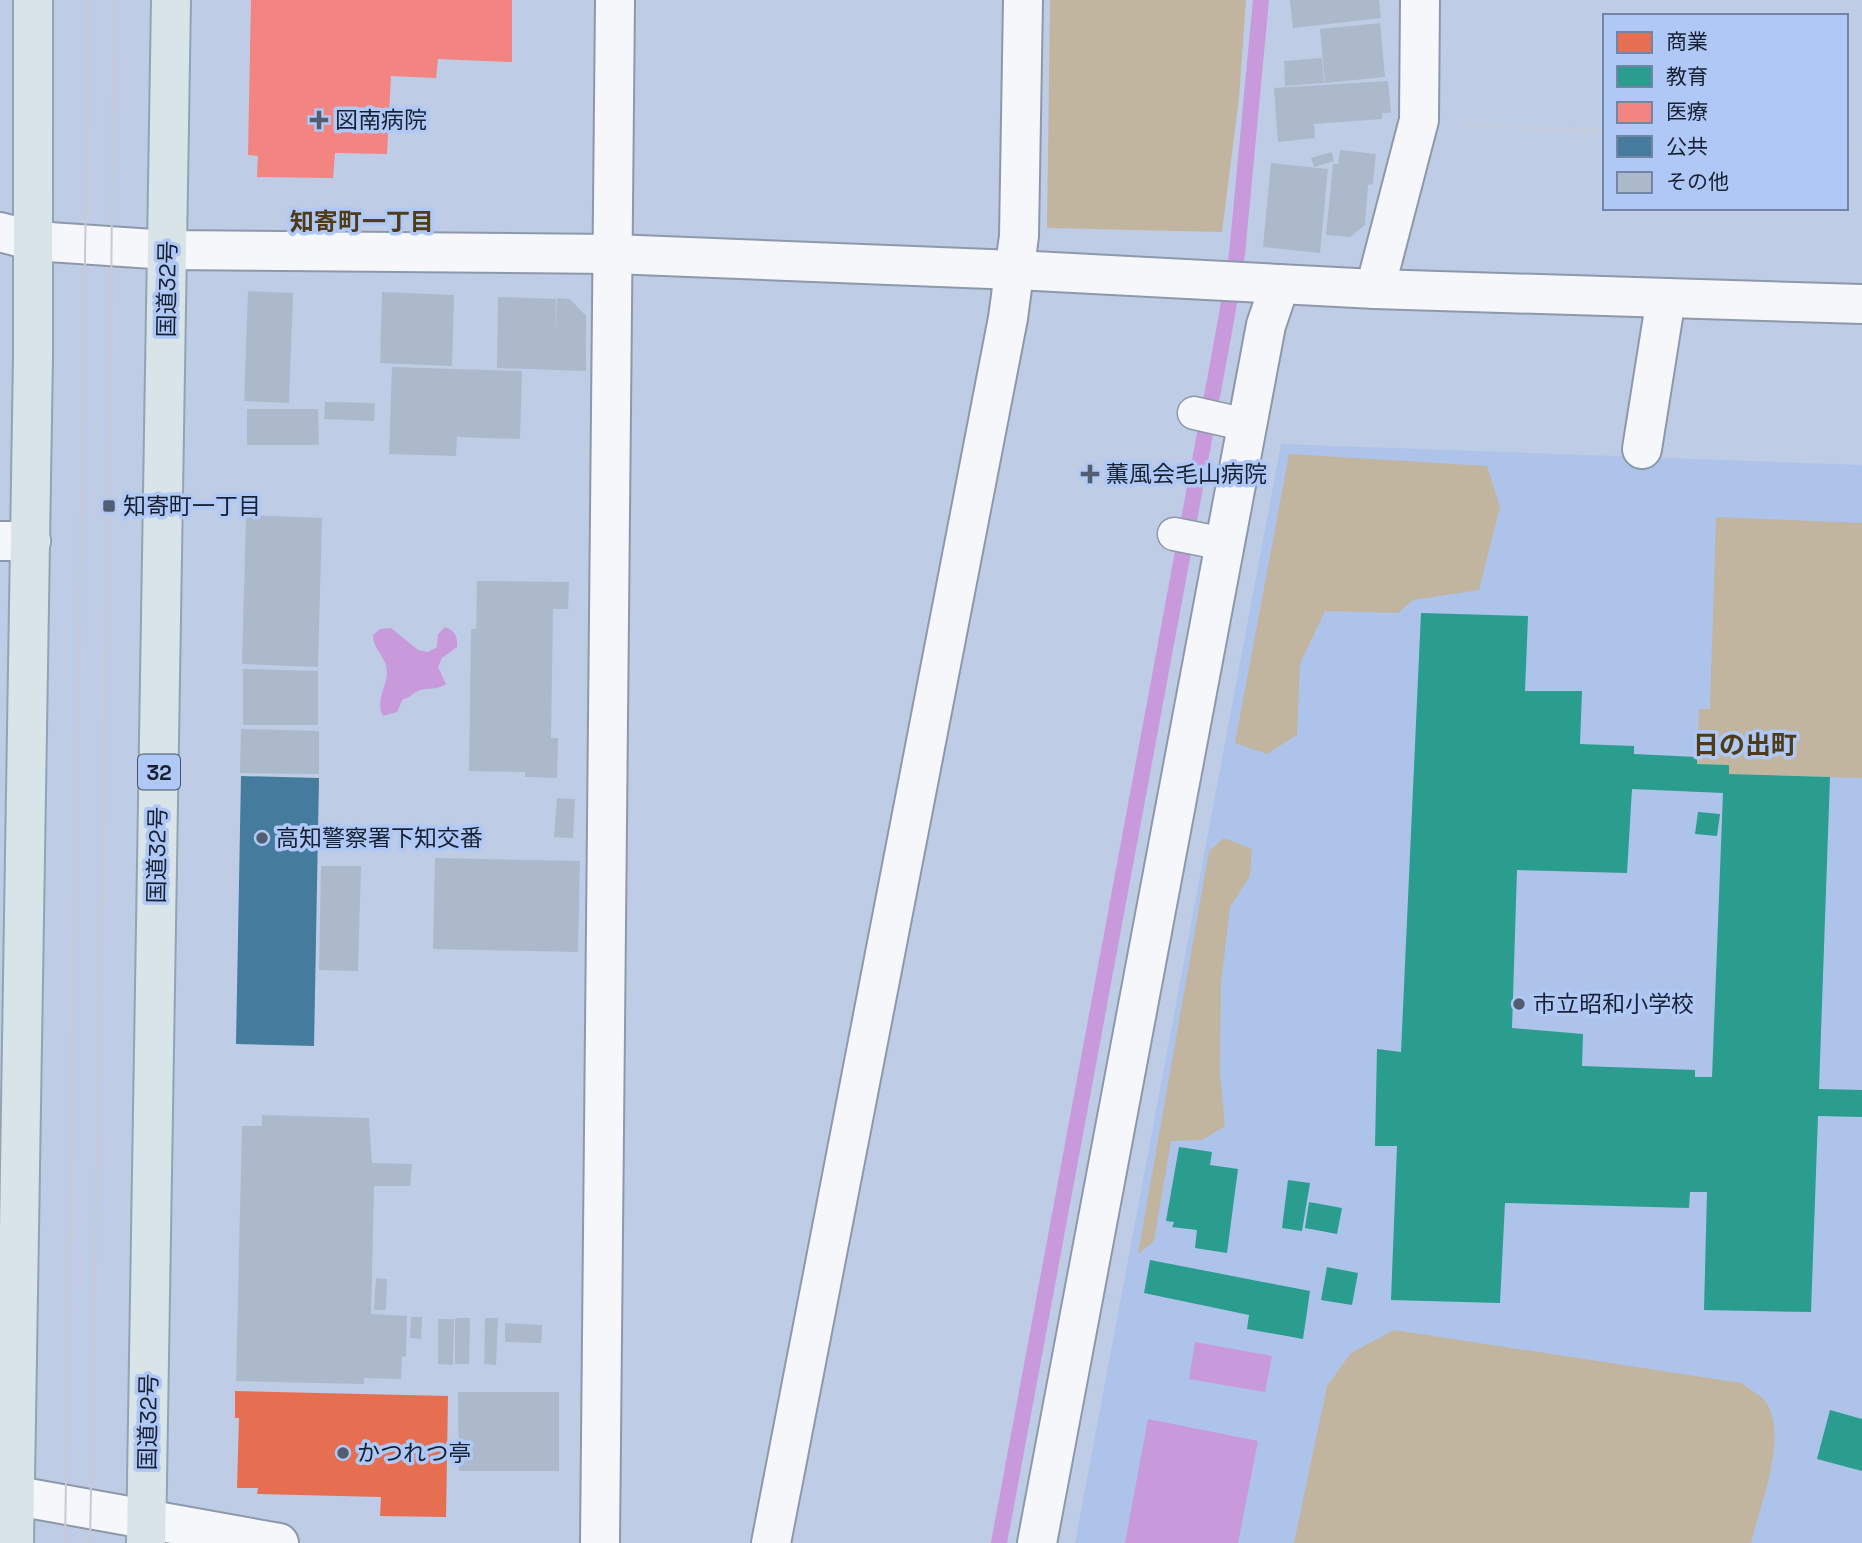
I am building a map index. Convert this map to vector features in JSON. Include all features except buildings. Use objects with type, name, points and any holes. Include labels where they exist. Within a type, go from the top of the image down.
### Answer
[{"type":"highway","points":[[14,1543],[8,1494],[17,236],[33,0]]},
{"type":"highway","name":"国道32号","points":[[146,1531],[171,0]]},
{"type":"street","points":[[600,1543],[615,0]]},
{"type":"street","points":[[771,1543],[1015,270],[1019,236],[1023,0]]},
{"type":"street","points":[[1375,289],[1419,120],[1420,0]]},
{"type":"street","points":[[17,236],[168,250],[613,254],[1015,270],[1375,289],[1862,304]]},
{"type":"street","points":[[1037,1543],[1266,325],[1268,283]]},
{"type":"street","points":[[1642,449],[1666,298]]},
{"type":"street","points":[[8,1494],[146,1531],[279,1543]]},
{"type":"lane","points":[[1194,413],[1247,425]]},
{"type":"lane","points":[[1174,534],[1224,544]]},
{"type":"path","points":[[1419,120],[1603,132]]},
{"type":"shaded area","points":[[1050,0],[1246,0],[1239,98],[1222,232],[1047,228]]},
{"type":"shaded area","name":"市立昭和小学校","points":[[1281,444],[1862,465],[1862,1543],[1075,1543]]},
{"type":"shaded area","points":[[1289,454],[1487,466],[1500,507],[1479,590],[1413,600],[1398,613],[1325,611],[1300,664],[1297,735],[1267,754],[1235,743]]},
{"type":"shaded area","points":[[1716,517],[1862,523],[1862,778],[1729,774],[1729,765],[1697,764],[1699,709],[1710,709]]},
{"type":"shaded area","points":[[445,627],[455,634],[457,643],[457,647],[442,658],[438,667],[446,684],[416,692],[403,699],[397,712],[383,716],[380,705],[387,672],[373,635],[380,629],[391,628],[418,650],[428,652],[437,647],[438,634]]},
{"type":"shaded area","points":[[1224,838],[1252,849],[1250,876],[1230,907],[1221,983],[1220,1074],[1225,1126],[1202,1140],[1171,1141],[1154,1241],[1138,1254],[1209,851]]},
{"type":"shaded area","points":[[1394,1330],[1741,1383],[1767,1404],[1773,1418],[1775,1435],[1770,1472],[1751,1543],[1294,1543],[1327,1386],[1351,1353]]},
{"type":"shaded area","points":[[1195,1342],[1272,1356],[1265,1392],[1189,1379]]},
{"type":"shaded area","points":[[1148,1419],[1258,1441],[1238,1543],[1125,1543]]},
{"type":"waterway","points":[[999,1543],[1225,326],[1237,254],[1261,0]]},
{"type":"tram line","points":[[65,1543],[89,0]]},
{"type":"tram line","points":[[90,1543],[109,506],[114,0]]},
{"type":"place","name":"図南病院","points":[[319,120]]},
{"type":"place","name":"薫風会毛山病院","points":[[1090,474]]},
{"type":"place","name":"知寄町一丁目","points":[[109,506]]},
{"type":"place","name":"高知警察署下知交番","points":[[262,838]]},
{"type":"place","name":"市立昭和小学校","points":[[1519,1004]]},
{"type":"place","name":"かつれつ亭","points":[[343,1453]]},
{"type":"district","name":"知寄町一丁目","points":[[362,221]]},
{"type":"district","name":"日の出町","points":[[1745,745]]}]
